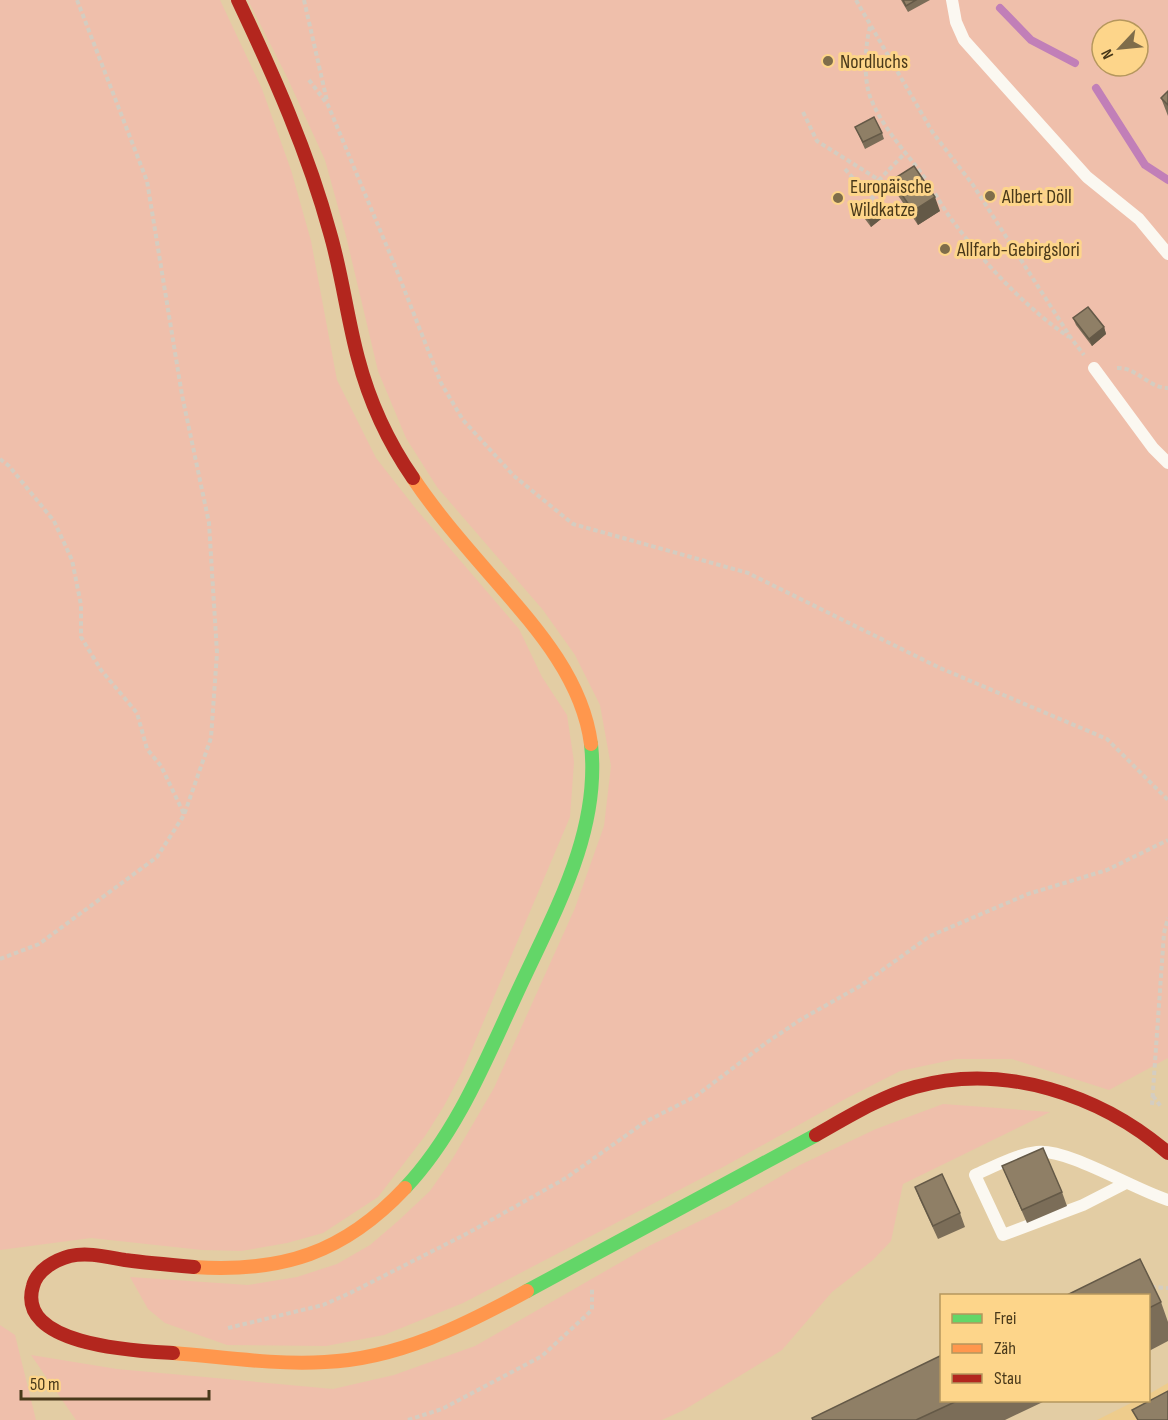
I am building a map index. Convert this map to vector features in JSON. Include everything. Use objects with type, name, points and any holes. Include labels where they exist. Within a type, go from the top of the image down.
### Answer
[{"type":"main road","points":[[238,0],[282,94],[304,148],[333,243],[364,379],[379,416],[409,472],[427,498],[538,631],[562,663],[575,686],[584,709],[591,739],[594,770],[591,803],[570,876],[459,1113],[415,1178],[387,1208],[360,1229],[330,1247],[270,1266],[204,1268],[96,1256],[77,1255],[62,1258],[44,1268],[31,1288],[32,1302],[37,1315],[52,1329],[70,1338],[86,1342],[279,1362],[334,1362],[364,1358],[437,1335],[478,1316],[855,1113],[881,1100],[933,1083],[969,1079],[996,1080],[1049,1090],[1096,1105],[1120,1116],[1149,1135],[1168,1153]]},
{"type":"lane","points":[[952,0],[956,22],[964,40],[1087,177],[1139,219],[1168,254]]},
{"type":"lane","points":[[1097,372],[1153,448],[1168,463]]},
{"type":"lane","points":[[1126,1182],[1083,1204],[1003,1235],[975,1175],[1020,1155],[1040,1151],[1069,1158],[1126,1182],[1145,1192],[1168,1200]]},
{"type":"path","points":[[0,959],[39,944],[157,857],[184,815],[211,738],[217,653],[209,523],[182,395],[147,181],[77,0]]},
{"type":"path","points":[[304,0],[328,105],[441,383],[463,420],[514,476],[573,524],[748,573],[940,668],[1107,739],[1168,800]]},
{"type":"path","points":[[856,0],[933,133],[973,185],[1071,338],[1097,372],[1122,368],[1132,371],[1155,387],[1168,388]]},
{"type":"path","points":[[870,26],[865,43],[870,97],[888,131],[933,189],[954,224],[990,265],[1048,323],[1071,338]]},
{"type":"path","points":[[307,79],[328,105]]},
{"type":"path","points":[[803,112],[817,141],[879,180]]},
{"type":"path","points":[[861,187],[871,187],[906,152]]},
{"type":"path","points":[[845,169],[878,202]]},
{"type":"path","points":[[0,459],[9,466],[54,521],[72,560],[81,605],[81,637],[101,670],[137,713],[147,749],[161,766],[184,815]]},
{"type":"path","points":[[224,1329],[323,1305],[468,1233],[566,1178],[645,1122],[696,1096],[766,1043],[800,1020],[860,986],[930,936],[1028,894],[1107,870],[1168,840]]},
{"type":"path","points":[[1149,1135],[1164,933],[1168,918]]},
{"type":"path","points":[[1153,1096],[1168,1116]]},
{"type":"path","points":[[408,1420],[442,1409],[542,1356],[592,1310],[591,1256]]},
{"type":"path","points":[[1145,1286],[1168,1288]]},
{"type":"shaded area","points":[[0,0],[220,0],[262,89],[291,170],[311,241],[337,380],[376,458],[416,509],[519,629],[542,677],[567,715],[574,762],[570,817],[463,1070],[444,1106],[425,1136],[378,1197],[323,1233],[287,1243],[241,1251],[202,1250],[91,1238],[0,1250]]},
{"type":"shaded area","points":[[248,0],[1168,0],[1168,1058],[1109,1090],[1012,1059],[956,1059],[900,1071],[725,1166],[463,1303],[384,1335],[326,1346],[227,1345],[165,1323],[148,1309],[130,1277],[248,1285],[297,1277],[337,1264],[370,1245],[430,1191],[453,1158],[494,1088],[575,908],[604,826],[611,766],[600,705],[575,655],[543,610],[437,487],[406,438],[378,371],[346,236],[325,160]]},
{"type":"shaded area","points":[[943,1104],[1050,1112],[903,1184],[891,1241],[873,1260],[832,1292],[782,1350],[684,1410],[662,1420],[76,1420],[31,1355],[117,1369],[333,1389],[394,1375],[475,1346],[649,1246],[730,1206],[800,1165],[876,1129]]},
{"type":"shaded area","points":[[0,1325],[15,1335],[36,1420],[0,1420]]},
{"type":"shaded area","points":[[1168,1383],[1168,1420],[1097,1420],[1133,1402],[1150,1402],[1150,1393]]},
{"type":"building","points":[[903,0],[916,0],[906,6]]},
{"type":"building","points":[[1168,91],[1168,105],[1161,98]]},
{"type":"building","points":[[874,117],[882,133],[863,142],[855,127]]},
{"type":"building","points":[[914,166],[935,197],[913,211],[892,180]]},
{"type":"building","points":[[872,204],[879,212],[869,220],[863,212]]},
{"type":"building","points":[[1088,307],[1104,327],[1089,339],[1073,318]]},
{"type":"building","points":[[1043,1148],[1062,1192],[1022,1210],[1002,1166]]},
{"type":"building","points":[[942,1174],[960,1213],[933,1226],[915,1187]]},
{"type":"building","points":[[1140,1259],[1161,1302],[1150,1308],[1150,1294],[1069,1294]]},
{"type":"building","points":[[940,1356],[940,1402],[955,1402],[916,1420],[813,1420],[812,1418]]},
{"type":"building","points":[[1168,1391],[1168,1420],[1138,1420],[1132,1410]]},
{"type":"waterway","points":[[1000,8],[1031,40],[1075,63]]},
{"type":"waterway","points":[[1096,88],[1145,165],[1168,180]]},
{"type":"traffic: fast","points":[[405,1188],[440,1144],[468,1096],[571,874],[589,810],[592,777],[591,744]]},
{"type":"traffic: fast","points":[[527,1291],[816,1135]]},
{"type":"traffic: slow","points":[[413,478],[448,526],[521,610],[552,651],[577,695],[586,719],[591,744]]},
{"type":"traffic: slow","points":[[194,1267],[256,1266],[283,1262],[310,1254],[359,1229],[405,1188]]},
{"type":"traffic: slow","points":[[173,1353],[287,1362],[352,1359],[379,1354],[430,1338],[480,1316],[527,1291]]},
{"type":"traffic: jam","points":[[238,0],[301,144],[321,203],[334,248],[362,374],[380,420],[413,478]]},
{"type":"traffic: jam","points":[[816,1135],[864,1108],[902,1091],[948,1080],[982,1079],[1016,1082],[1049,1089],[1082,1100],[1142,1132],[1168,1153]]},
{"type":"traffic: jam","points":[[173,1353],[109,1347],[60,1333],[42,1322],[32,1306],[33,1286],[38,1275],[47,1266],[77,1255],[98,1255],[194,1267]]},
{"type":"place","name":"Nordluchs","points":[[828,61]]},
{"type":"place","name":"Albert Döll","points":[[990,196]]},
{"type":"place","name":"Europäische Wildkatze","points":[[838,198]]},
{"type":"place","name":"Allfarb-Gebirgslori","points":[[945,249]]}]
